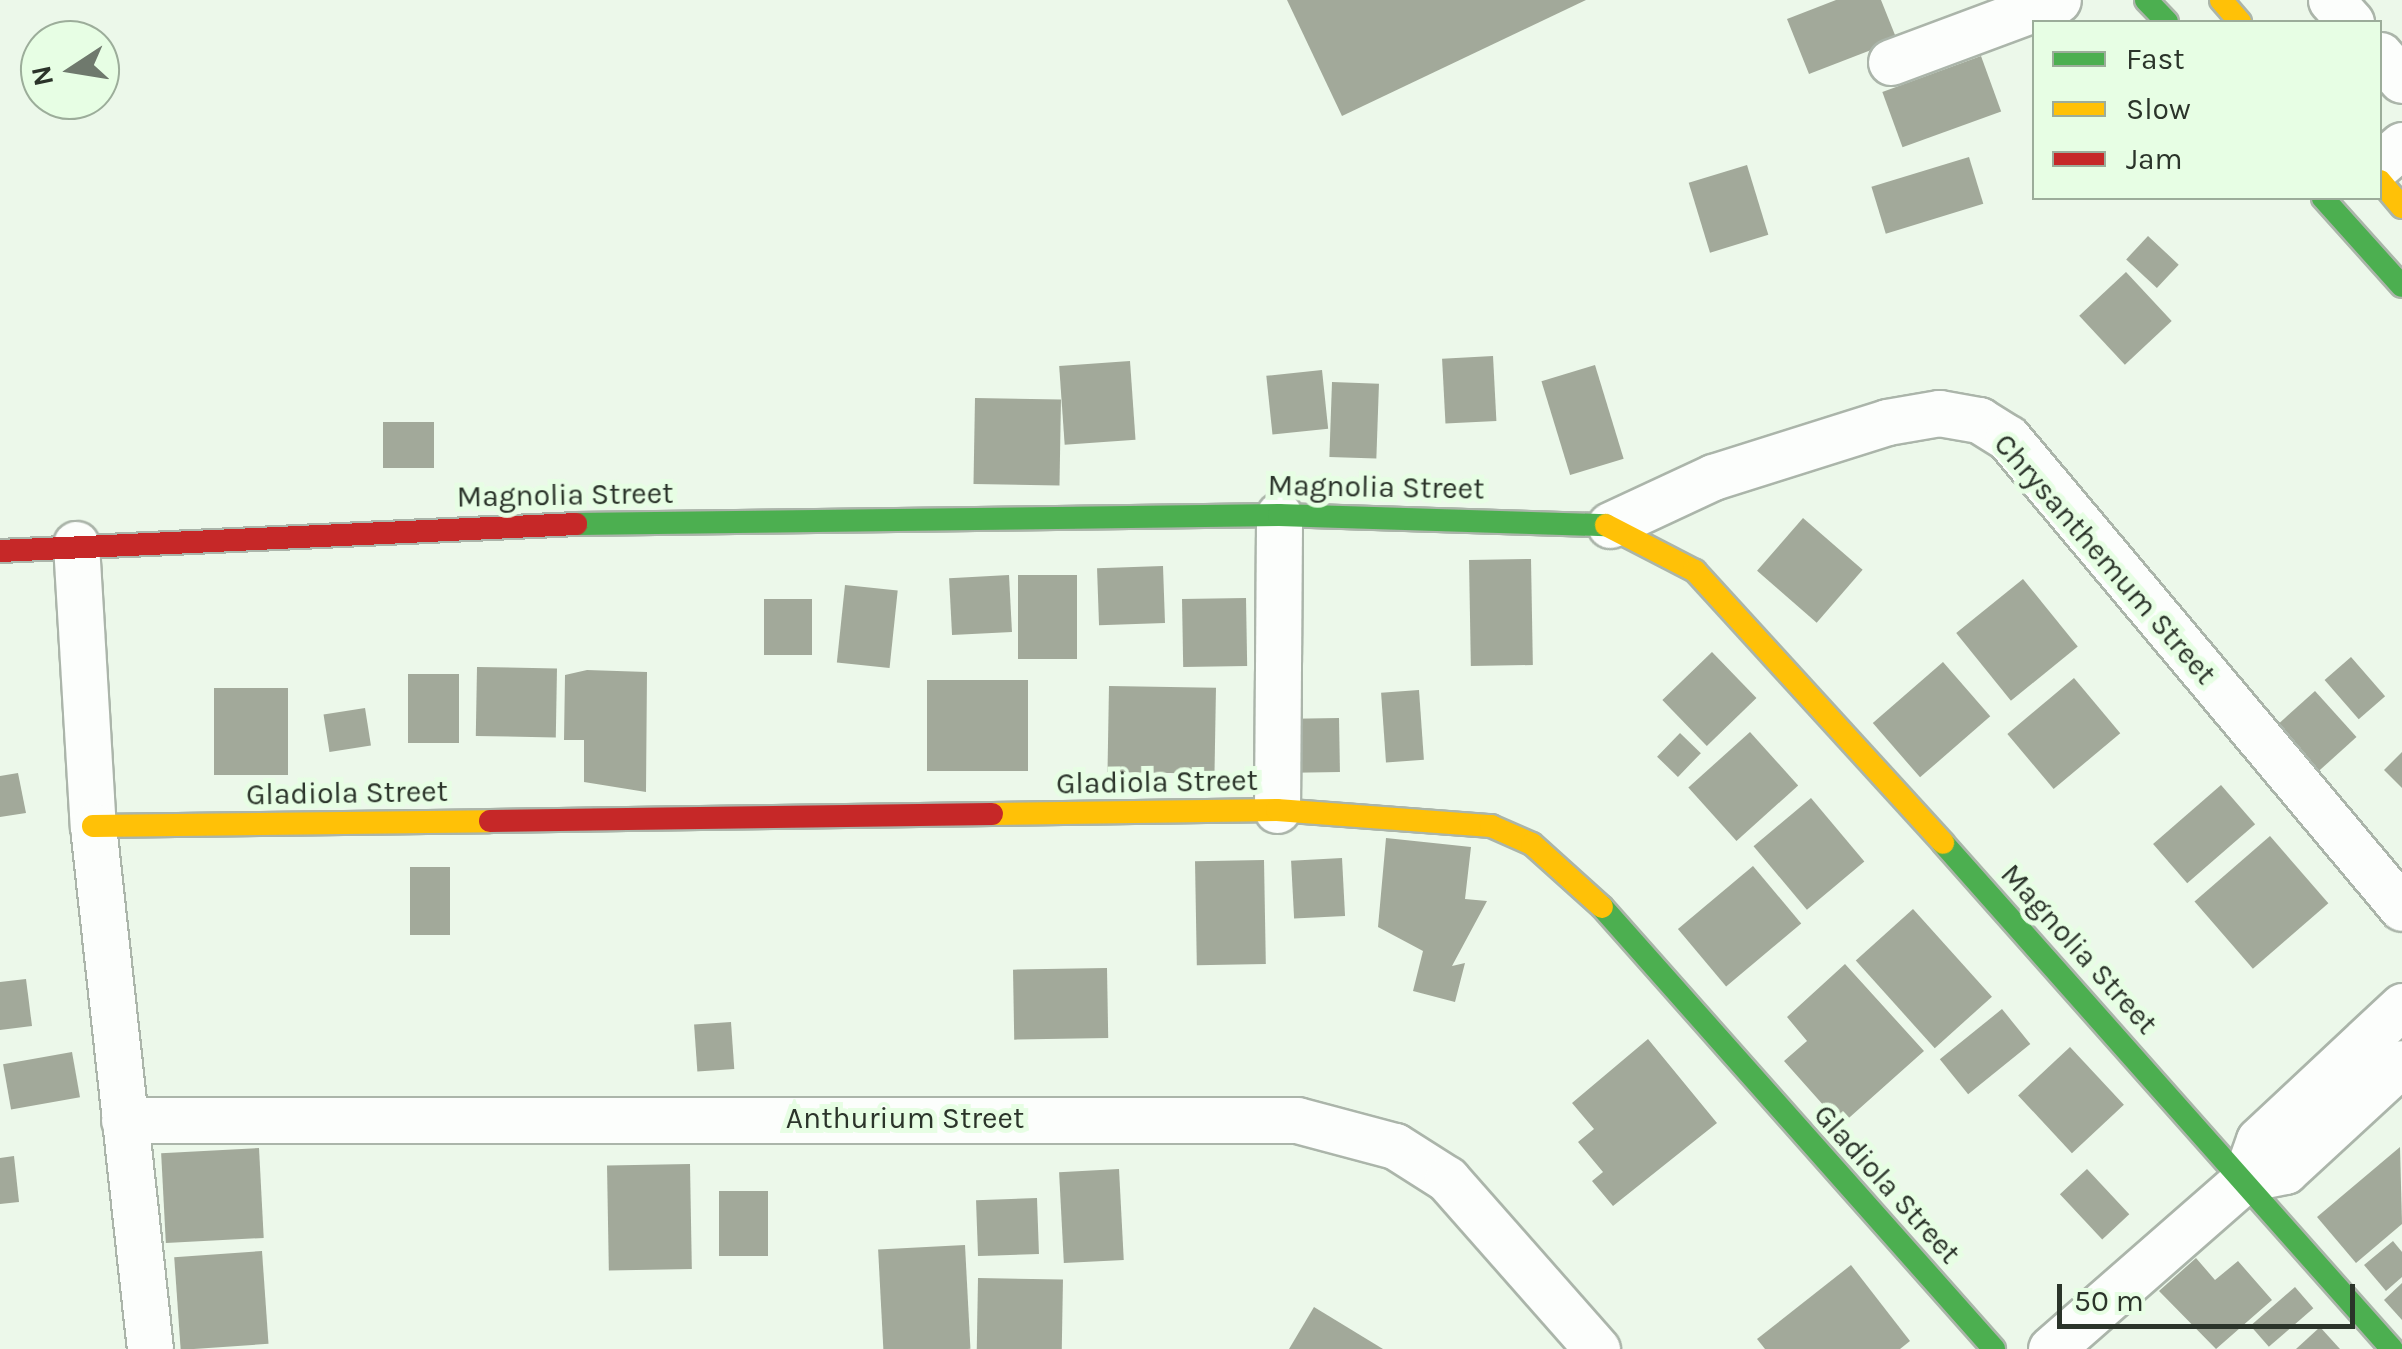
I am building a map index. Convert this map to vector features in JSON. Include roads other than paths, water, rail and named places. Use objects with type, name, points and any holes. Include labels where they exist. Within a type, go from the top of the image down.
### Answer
[{"type":"main road","points":[[2146,0],[2164,20]]},
{"type":"main road","points":[[2221,0],[2238,20]]},
{"type":"main road","points":[[2382,183],[2402,207]]},
{"type":"main road","points":[[2332,200],[2402,286]]},
{"type":"main road","name":"Magnolia Street","points":[[0,552],[338,529],[1279,515],[1610,525],[1696,572],[1736,610],[2392,1349]]},
{"type":"main road","name":"Gladiola Street","points":[[93,826],[1277,810],[1491,826],[1532,844],[1577,879],[1994,1349]]},
{"type":"street","points":[[1891,62],[2058,0]]},
{"type":"street","points":[[2331,0],[2349,20]]},
{"type":"street","points":[[2382,57],[2402,80]]},
{"type":"street","points":[[2382,162],[2402,145]]},
{"type":"street","name":"Chrysanthemum Street","points":[[1610,525],[1713,477],[1888,422],[1939,413],[1979,420],[2008,438],[2402,908]]},
{"type":"street","points":[[1277,810],[1279,515]]},
{"type":"street","points":[[76,544],[93,826],[150,1349]]},
{"type":"street","points":[[2051,1349],[2245,1179],[2260,1140],[2402,1006]]},
{"type":"street","points":[[2245,1179],[2285,1171],[2402,1063]]},
{"type":"street","name":"Anthurium Street","points":[[124,1120],[1297,1120],[1395,1146],[1447,1180],[1597,1349]]}]
